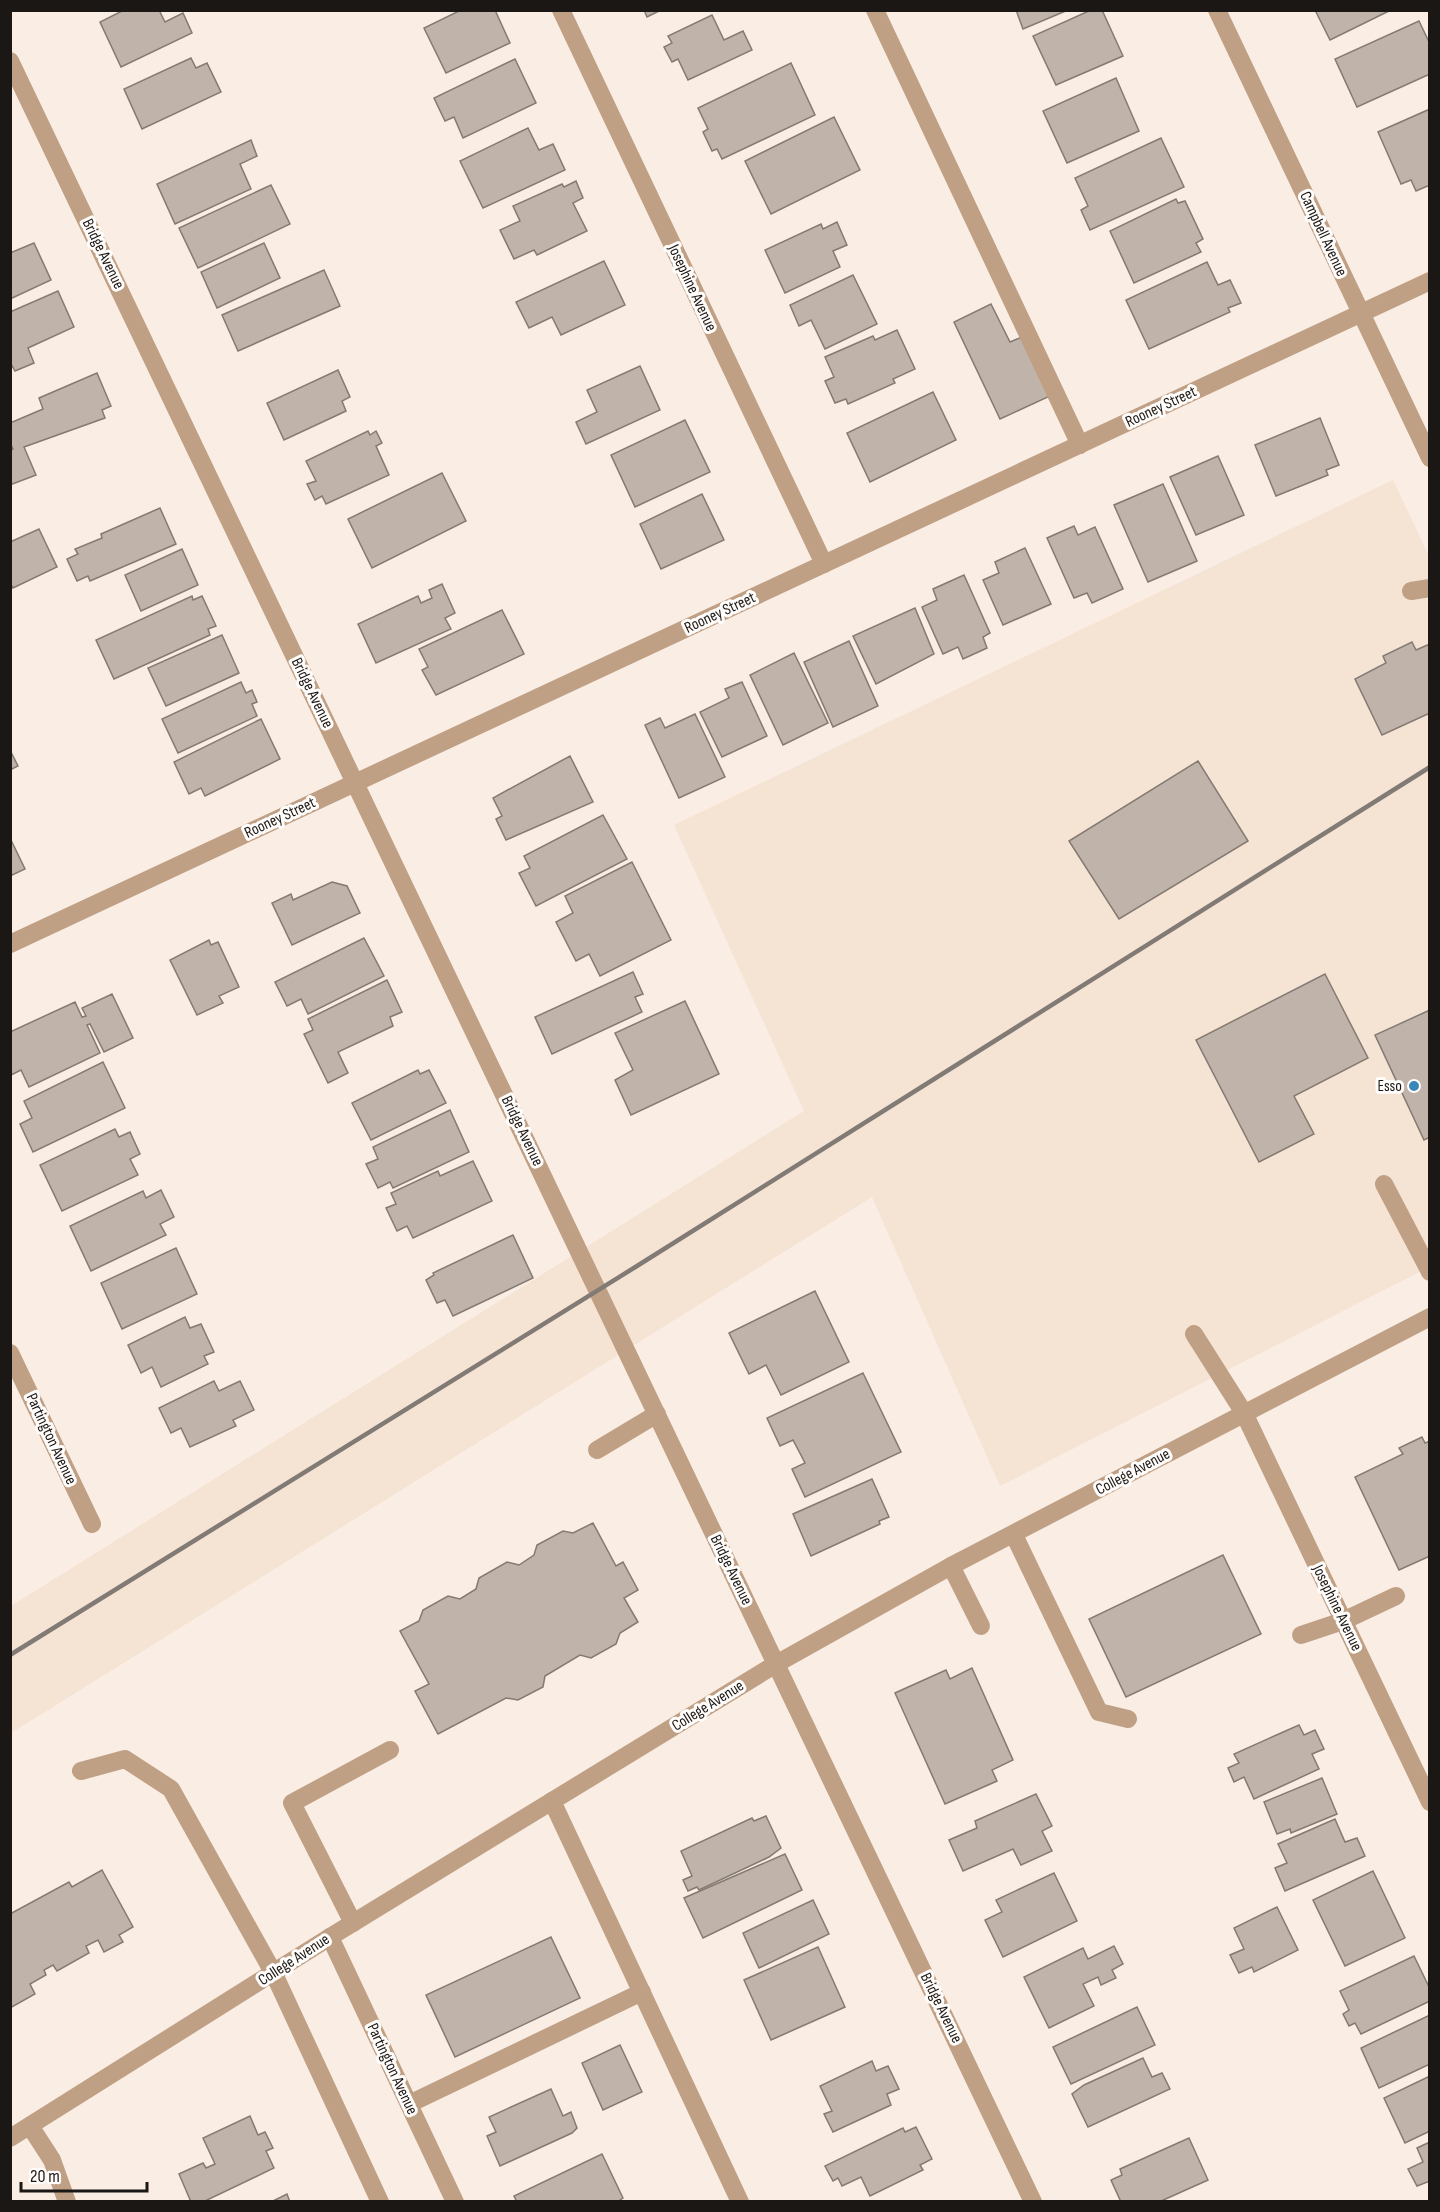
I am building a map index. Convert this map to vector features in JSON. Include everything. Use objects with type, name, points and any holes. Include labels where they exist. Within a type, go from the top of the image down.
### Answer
[{"type":"street","name":"Josephine Avenue","points":[[561,10],[824,564]]},
{"type":"street","points":[[875,10],[1080,445]]},
{"type":"street","name":"Campbell Avenue","points":[[1217,10],[1430,458]]},
{"type":"street","name":"Bridge Avenue","points":[[10,61],[1033,2202]]},
{"type":"street","name":"Rooney Street","points":[[10,944],[1430,281]]},
{"type":"street","points":[[1411,591],[1430,588]]},
{"type":"street","points":[[1384,1184],[1430,1272]]},
{"type":"street","name":"College Avenue","points":[[10,2138],[330,1937],[776,1664],[951,1566],[1430,1317]]},
{"type":"street","name":"Josephine Avenue","points":[[1194,1334],[1244,1413],[1430,1802]]},
{"type":"street","name":"Partington Avenue","points":[[10,1353],[92,1524]]},
{"type":"street","points":[[597,1450],[657,1414]]},
{"type":"street","points":[[1014,1535],[1099,1712],[1128,1719]]},
{"type":"street","points":[[951,1566],[981,1626]]},
{"type":"street","points":[[1301,1635],[1343,1621],[1396,1596]]},
{"type":"street","points":[[354,1923],[292,1803],[390,1750]]},
{"type":"street","points":[[81,1771],[125,1759],[171,1789],[274,1974],[380,2202]]},
{"type":"street","points":[[552,1801],[740,2202]]},
{"type":"street","name":"Partington Avenue","points":[[330,1937],[455,2202]]},
{"type":"street","points":[[408,2104],[642,1992]]},
{"type":"street","points":[[30,2126],[52,2160],[67,2202]]},
{"type":"shaded area","points":[[1393,480],[1429,556],[1429,1267],[1000,1486],[872,1197],[11,1733],[11,1606],[804,1111],[674,825]]},
{"type":"building","points":[[124,10],[159,10],[165,22],[183,13],[192,33],[121,67],[100,22]]},
{"type":"building","points":[[461,10],[495,10],[510,43],[446,73],[424,28]]},
{"type":"building","points":[[644,10],[661,10],[647,17]]},
{"type":"building","points":[[1016,10],[1068,10],[1023,29]]},
{"type":"building","points":[[1091,10],[1102,10],[1123,56],[1056,85],[1033,36]]},
{"type":"building","points":[[1315,10],[1391,10],[1330,40]]},
{"type":"building","points":[[712,15],[724,40],[743,31],[752,50],[688,80],[678,59],[672,62],[664,47],[672,43],[668,36]]},
{"type":"building","points":[[1419,21],[1430,44],[1430,74],[1357,107],[1335,59]]},
{"type":"building","points":[[191,58],[196,68],[207,63],[221,92],[142,129],[124,89]]},
{"type":"building","points":[[515,59],[536,103],[463,138],[454,117],[445,121],[434,98]]},
{"type":"building","points":[[791,63],[815,115],[722,159],[717,149],[712,151],[703,132],[708,129],[698,108]]},
{"type":"building","points":[[1116,78],[1139,131],[1067,163],[1043,111]]},
{"type":"building","points":[[1430,109],[1430,185],[1416,191],[1411,180],[1401,184],[1378,132]]},
{"type":"building","points":[[834,117],[860,170],[771,214],[745,161]]},
{"type":"building","points":[[528,128],[539,150],[553,144],[565,170],[483,208],[460,161]]},
{"type":"building","points":[[1161,138],[1184,187],[1090,230],[1081,210],[1088,206],[1075,178]]},
{"type":"building","points":[[251,140],[257,156],[240,164],[251,189],[175,224],[157,184]]},
{"type":"building","points":[[576,181],[583,198],[573,203],[587,231],[537,255],[534,250],[514,259],[500,230],[520,221],[513,206],[562,184],[564,187]]},
{"type":"building","points":[[271,185],[290,224],[198,268],[179,228]]},
{"type":"building","points":[[1176,199],[1178,203],[1185,201],[1203,239],[1196,243],[1201,252],[1134,283],[1110,231]]},
{"type":"building","points":[[837,222],[847,245],[833,251],[840,267],[785,293],[765,250],[821,224],[823,229]]},
{"type":"building","points":[[34,243],[51,280],[10,299],[10,253]]},
{"type":"building","points":[[264,243],[280,278],[217,308],[201,272]]},
{"type":"building","points":[[604,261],[625,305],[561,335],[552,317],[529,328],[516,302]]},
{"type":"building","points":[[1207,262],[1218,285],[1230,280],[1241,303],[1228,308],[1230,312],[1149,349],[1126,300]]},
{"type":"building","points":[[324,270],[340,306],[238,351],[222,315]]},
{"type":"building","points":[[853,275],[877,324],[825,349],[811,320],[799,326],[790,305]]},
{"type":"building","points":[[58,291],[74,327],[28,348],[34,363],[15,371],[10,362],[10,312]]},
{"type":"building","points":[[991,304],[1010,342],[1022,337],[1050,396],[1000,419],[954,322]]},
{"type":"building","points":[[897,330],[915,369],[893,379],[895,383],[848,404],[846,399],[835,403],[825,381],[834,377],[825,357],[873,336],[875,340]]},
{"type":"building","points":[[640,366],[660,410],[586,444],[576,422],[597,412],[587,390]]},
{"type":"building","points":[[338,370],[350,397],[342,401],[346,411],[284,440],[267,403]]},
{"type":"building","points":[[97,373],[111,406],[102,410],[105,418],[24,447],[36,475],[10,485],[10,451],[13,449],[10,443],[10,423],[43,409],[39,398]]},
{"type":"building","points":[[933,392],[956,440],[870,482],[847,433]]},
{"type":"building","points":[[1320,418],[1339,465],[1326,470],[1328,475],[1276,496],[1255,445]]},
{"type":"building","points":[[685,420],[710,472],[635,507],[611,455]]},
{"type":"building","points":[[368,431],[370,435],[376,431],[382,443],[376,446],[389,475],[326,504],[322,496],[315,500],[307,484],[316,481],[306,461]]},
{"type":"building","points":[[1218,456],[1244,515],[1196,535],[1170,477]]},
{"type":"building","points":[[442,473],[466,521],[372,568],[348,519]]},
{"type":"building","points":[[1163,484],[1197,561],[1148,582],[1114,505]]},
{"type":"building","points":[[702,494],[724,540],[661,569],[640,524]]},
{"type":"building","points":[[160,508],[176,544],[90,581],[88,576],[77,581],[67,559],[78,554],[75,549],[102,538],[101,534]]},
{"type":"building","points":[[1074,526],[1078,535],[1095,527],[1123,589],[1092,603],[1087,593],[1074,598],[1047,538]]},
{"type":"building","points":[[39,529],[57,567],[13,588],[10,583],[10,542]]},
{"type":"building","points":[[1025,548],[1051,604],[1003,625],[983,580],[999,573],[995,562]]},
{"type":"building","points":[[182,549],[198,585],[141,611],[125,575]]},
{"type":"building","points":[[964,575],[990,633],[983,637],[987,648],[963,659],[958,647],[943,654],[922,607],[937,600],[933,589]]},
{"type":"building","points":[[442,584],[455,613],[445,618],[451,629],[376,663],[358,624],[418,596],[421,603],[432,598],[429,590]]},
{"type":"building","points":[[192,596],[193,600],[202,596],[216,626],[208,629],[210,635],[114,679],[96,640]]},
{"type":"building","points":[[915,608],[934,654],[876,684],[853,636]]},
{"type":"building","points":[[502,610],[524,654],[436,695],[422,670],[428,667],[419,649]]},
{"type":"building","points":[[222,635],[239,673],[166,706],[148,668]]},
{"type":"building","points":[[849,641],[878,706],[833,727],[804,662]]},
{"type":"building","points":[[1412,642],[1416,650],[1430,644],[1430,713],[1382,735],[1355,679],[1386,663],[1383,656]]},
{"type":"building","points":[[794,653],[828,723],[783,745],[750,675]]},
{"type":"building","points":[[241,682],[246,693],[252,690],[257,702],[252,704],[257,716],[178,753],[162,719]]},
{"type":"building","points":[[742,682],[767,736],[722,757],[700,712],[729,698],[725,689]]},
{"type":"building","points":[[695,714],[725,777],[679,798],[645,725],[660,718],[665,728]]},
{"type":"building","points":[[261,719],[280,759],[205,796],[201,788],[189,794],[174,762]]},
{"type":"building","points":[[10,750],[18,766],[10,770]]},
{"type":"building","points":[[570,756],[593,802],[506,840],[496,819],[502,816],[493,798]]},
{"type":"building","points":[[1198,761],[1248,841],[1119,919],[1069,841]]},
{"type":"building","points":[[603,815],[627,859],[536,906],[519,873],[530,868],[524,856]]},
{"type":"building","points":[[10,838],[25,869],[10,876]]},
{"type":"building","points":[[632,862],[671,940],[600,976],[589,954],[576,961],[556,922],[573,913],[565,896]]},
{"type":"building","points":[[332,882],[347,886],[360,913],[292,945],[272,903],[291,894],[293,900]]},
{"type":"building","points":[[364,938],[384,976],[308,1014],[301,999],[287,1006],[275,982]]},
{"type":"building","points":[[209,940],[211,945],[218,942],[239,987],[219,996],[223,1003],[197,1015],[170,960]]},
{"type":"building","points":[[633,972],[643,994],[635,997],[642,1012],[552,1054],[535,1017]]},
{"type":"building","points":[[1325,974],[1368,1058],[1294,1096],[1314,1134],[1259,1162],[1196,1040]]},
{"type":"building","points":[[387,980],[402,1012],[390,1017],[393,1026],[338,1052],[348,1073],[328,1083],[304,1034],[313,1030],[308,1019]]},
{"type":"building","points":[[112,994],[133,1038],[104,1052],[90,1024],[87,1025],[100,1053],[29,1087],[21,1070],[11,1075],[10,1032],[75,1002],[82,1017],[86,1016],[82,1008]]},
{"type":"building","points":[[685,1001],[719,1074],[631,1115],[615,1080],[633,1070],[615,1033]]},
{"type":"building","name":"Esso","points":[[1430,1010],[1430,1137],[1424,1140],[1375,1035]]},
{"type":"building","points":[[103,1062],[125,1108],[33,1152],[20,1124],[32,1118],[24,1101]]},
{"type":"building","points":[[418,1070],[420,1074],[429,1070],[446,1103],[371,1140],[352,1103]]},
{"type":"building","points":[[450,1110],[469,1152],[393,1188],[390,1182],[378,1188],[366,1164],[378,1159],[373,1147]]},
{"type":"building","points":[[115,1129],[119,1137],[130,1132],[140,1154],[130,1159],[138,1175],[62,1211],[40,1165]]},
{"type":"building","points":[[473,1161],[492,1201],[413,1238],[407,1226],[397,1231],[386,1208],[396,1204],[391,1193],[438,1171],[440,1176]]},
{"type":"building","points":[[161,1190],[174,1217],[160,1224],[166,1235],[91,1271],[70,1226],[143,1191],[146,1198]]},
{"type":"building","points":[[513,1235],[533,1278],[453,1316],[445,1300],[437,1303],[426,1280],[434,1275],[433,1273]]},
{"type":"building","points":[[176,1248],[197,1294],[122,1329],[101,1283]]},
{"type":"building","points":[[815,1291],[849,1362],[781,1395],[766,1365],[749,1374],[729,1333]]},
{"type":"building","points":[[185,1317],[190,1328],[201,1324],[214,1352],[204,1356],[208,1364],[161,1387],[152,1367],[141,1373],[128,1345]]},
{"type":"building","points":[[863,1373],[901,1452],[805,1497],[792,1469],[805,1463],[793,1440],[780,1446],[767,1418]]},
{"type":"building","points":[[214,1381],[219,1391],[240,1381],[254,1410],[233,1420],[236,1426],[190,1447],[181,1428],[171,1433],[159,1408]]},
{"type":"building","points":[[1422,1437],[1425,1443],[1430,1441],[1430,1556],[1399,1570],[1355,1477],[1403,1454],[1399,1448]]},
{"type":"building","points":[[872,1479],[889,1517],[879,1521],[880,1524],[811,1556],[793,1514]]},
{"type":"building","points":[[593,1523],[616,1566],[623,1562],[638,1590],[624,1598],[638,1622],[620,1633],[616,1644],[591,1658],[580,1655],[545,1676],[543,1687],[518,1700],[506,1698],[438,1734],[415,1691],[429,1684],[400,1631],[419,1621],[423,1610],[448,1596],[460,1599],[476,1589],[479,1578],[507,1562],[519,1565],[534,1555],[537,1545],[563,1531],[573,1533]]},
{"type":"building","points":[[1223,1555],[1261,1634],[1126,1697],[1089,1619]]},
{"type":"building","points":[[972,1668],[1013,1760],[992,1770],[997,1781],[945,1804],[895,1693],[946,1670],[950,1679]]},
{"type":"building","points":[[1299,1725],[1304,1735],[1315,1730],[1324,1749],[1312,1754],[1319,1769],[1254,1799],[1244,1777],[1234,1782],[1228,1768],[1239,1763],[1234,1754]]},
{"type":"building","points":[[1322,1778],[1337,1814],[1291,1833],[1290,1829],[1277,1834],[1264,1802]]},
{"type":"building","points":[[1036,1794],[1052,1826],[1042,1831],[1052,1851],[1021,1865],[1013,1849],[963,1871],[949,1840],[977,1828],[975,1821]]},
{"type":"building","points":[[766,1816],[781,1848],[769,1857],[699,1890],[697,1887],[688,1891],[683,1880],[692,1876],[681,1851],[752,1818],[754,1821]]},
{"type":"building","points":[[1335,1819],[1345,1842],[1357,1838],[1365,1856],[1285,1891],[1275,1868],[1287,1863],[1278,1844]]},
{"type":"building","points":[[785,1854],[802,1890],[703,1938],[684,1898]]},
{"type":"building","points":[[102,1870],[133,1927],[119,1935],[123,1942],[104,1952],[98,1940],[86,1946],[89,1953],[57,1971],[53,1965],[44,1970],[46,1975],[30,1984],[35,1994],[10,2008],[10,1914],[69,1882],[72,1887]]},
{"type":"building","points":[[1373,1871],[1405,1938],[1345,1966],[1313,1900]]},
{"type":"building","points":[[1054,1873],[1077,1921],[1003,1957],[985,1920],[1002,1912],[996,1900]]},
{"type":"building","points":[[813,1900],[829,1934],[759,1968],[743,1933]]},
{"type":"building","points":[[1277,1907],[1298,1950],[1254,1972],[1252,1967],[1239,1973],[1230,1955],[1244,1949],[1234,1928]]},
{"type":"building","points":[[551,1937],[580,1998],[455,2057],[426,1995]]},
{"type":"building","points":[[1114,1946],[1123,1964],[1112,1970],[1116,1978],[1101,1985],[1098,1977],[1083,1984],[1094,2006],[1049,2028],[1024,1977],[1083,1948],[1088,1959]]},
{"type":"building","points":[[818,1947],[845,2007],[771,2040],[744,1980]]},
{"type":"building","points":[[1414,1956],[1430,1989],[1430,2001],[1361,2034],[1355,2023],[1349,2026],[1343,2014],[1349,2010],[1340,1991]]},
{"type":"building","points":[[1137,2007],[1155,2045],[1071,2084],[1053,2047]]},
{"type":"building","points":[[1430,2015],[1430,2064],[1379,2088],[1361,2048]]},
{"type":"building","points":[[620,2045],[642,2092],[603,2110],[582,2063]]},
{"type":"building","points":[[1143,2058],[1152,2077],[1162,2073],[1170,2089],[1088,2127],[1072,2094],[1084,2085]]},
{"type":"building","points":[[872,2061],[876,2071],[888,2066],[899,2089],[887,2094],[891,2105],[833,2132],[824,2114],[832,2111],[820,2086]]},
{"type":"building","points":[[1430,2076],[1430,2131],[1405,2143],[1384,2098]]},
{"type":"building","points":[[551,2089],[563,2116],[571,2112],[577,2128],[572,2133],[500,2166],[487,2136],[496,2132],[489,2117]]},
{"type":"building","points":[[250,2116],[258,2135],[265,2132],[273,2148],[266,2151],[274,2168],[203,2202],[191,2202],[179,2174],[203,2163],[206,2168],[215,2164],[203,2138]]},
{"type":"building","points":[[916,2127],[932,2159],[920,2165],[923,2170],[870,2196],[861,2177],[842,2186],[838,2178],[833,2181],[825,2166],[903,2128],[905,2132]]},
{"type":"building","points":[[1189,2138],[1208,2180],[1159,2202],[1121,2202],[1111,2180],[1122,2175],[1120,2169]]},
{"type":"building","points":[[1430,2142],[1430,2181],[1417,2186],[1408,2169],[1423,2162],[1417,2148]]},
{"type":"building","points":[[602,2154],[623,2198],[617,2202],[517,2202],[514,2196]]},
{"type":"building","points":[[287,2194],[290,2202],[271,2202]]},
{"type":"railway","points":[[10,1655],[637,1266],[1430,767]]},
{"type":"place","name":"Esso","points":[[1414,1086]]}]
